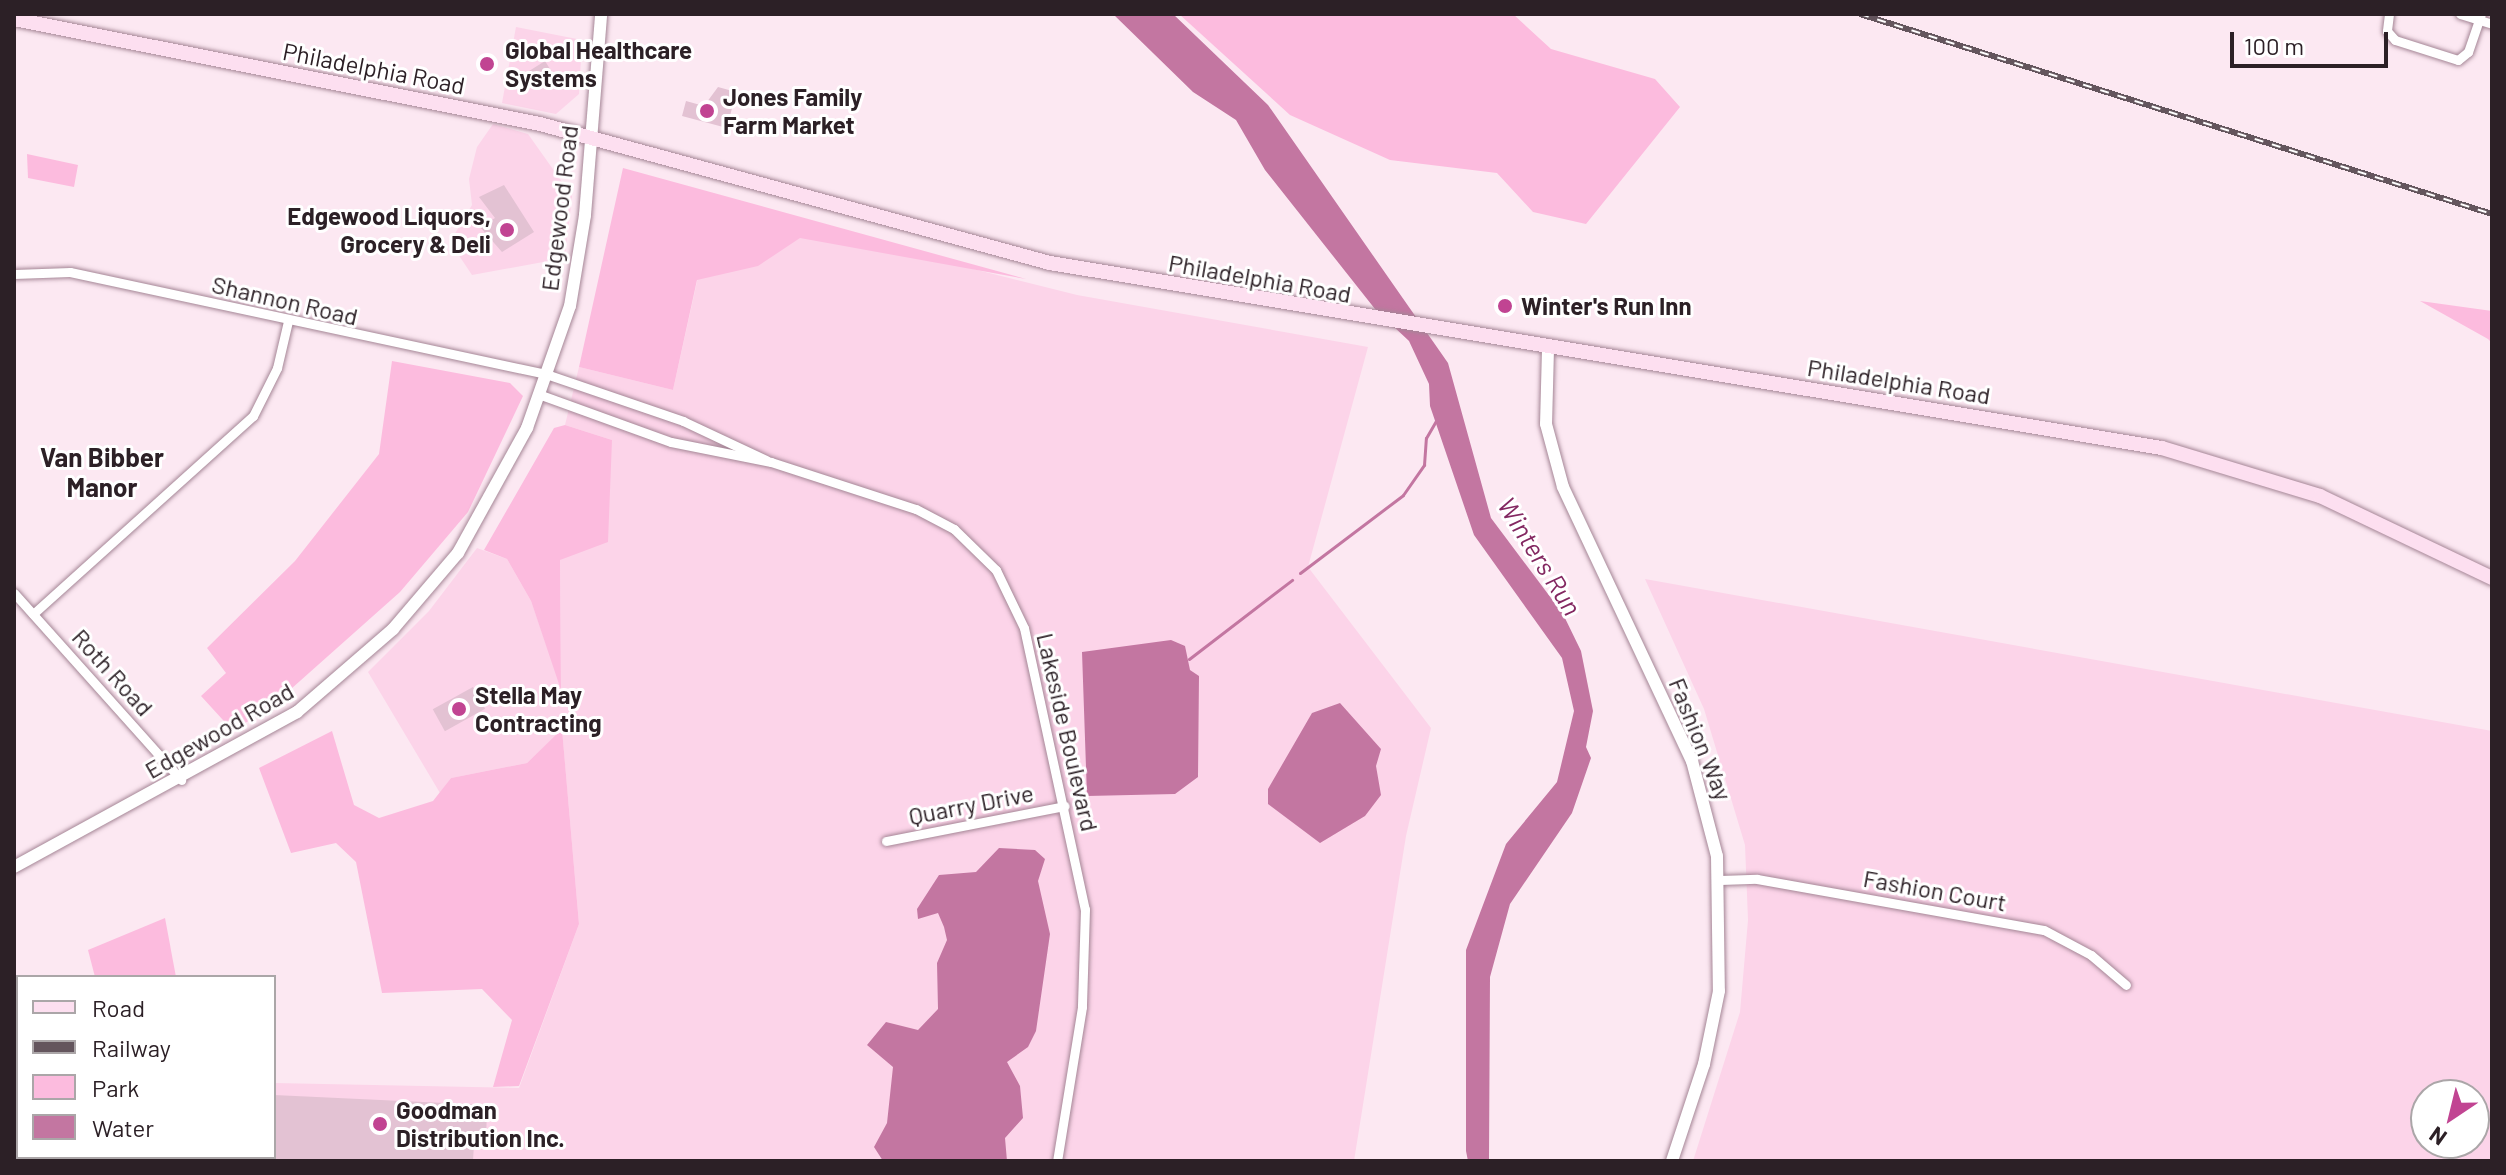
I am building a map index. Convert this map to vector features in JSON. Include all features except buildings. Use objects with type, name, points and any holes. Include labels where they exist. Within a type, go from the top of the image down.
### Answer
[{"type":"main road","name":"Philadelphia Road","points":[[14,19],[590,136],[1050,263],[1548,349],[2174,450],[2320,496],[2492,578]]},
{"type":"street","name":"Edgewood Road","points":[[14,867],[181,780],[297,712],[410,612],[475,526],[549,375],[577,271],[601,14]]},
{"type":"street","points":[[2389,14],[2387,31],[2395,40],[2458,60],[2468,52],[2480,17]]},
{"type":"street","points":[[2460,14],[2480,17],[2492,24]]},
{"type":"street","name":"Shannon Road","points":[[14,274],[70,272],[549,375]]},
{"type":"street","points":[[33,614],[253,416],[277,368],[288,321]]},
{"type":"street","name":"Fashion Way","points":[[1548,349],[1544,410],[1563,487],[1692,761],[1720,880],[1716,1012],[1672,1161]]},
{"type":"street","name":"Lakeside Boulevard","points":[[549,375],[683,421],[771,462]]},
{"type":"street","name":"Lakeside Boulevard","points":[[541,395],[671,442],[771,462],[916,509],[985,556],[1024,628],[1085,909],[1087,956],[1057,1161]]},
{"type":"street","name":"Roth Road","points":[[14,593],[181,780]]},
{"type":"street","name":"Quarry Drive","points":[[886,841],[1065,806]]},
{"type":"street","name":"Fashion Court","points":[[1720,880],[1757,879],[2044,930],[2114,971],[2126,985]]},
{"type":"shaded area","points":[[516,27],[582,40],[579,94],[556,114],[502,103]]},
{"type":"shaded area","points":[[493,124],[528,134],[572,196],[565,258],[472,275],[450,242],[472,205],[469,179],[477,147]]},
{"type":"shaded area","points":[[810,228],[1077,295],[1368,347],[1308,567],[1431,728],[1406,836],[1354,1161],[14,1161],[14,1078],[16,1159],[276,1159],[276,1083],[519,1088],[579,924],[562,730],[527,763],[451,778],[440,793],[368,672],[429,611],[477,548],[507,559],[531,601],[561,687],[560,560],[612,440],[565,425],[579,367],[673,390],[700,268]]},
{"type":"shaded area","points":[[1645,579],[2492,731],[2492,1161],[1693,1161],[1740,1012],[1748,920],[1745,845],[1704,709]]},
{"type":"green space","points":[[1179,14],[1513,14],[1551,49],[1655,79],[1680,107],[1586,224],[1533,212],[1497,173],[1390,160],[1290,115]]},
{"type":"green space","points":[[27,154],[78,165],[74,187],[28,178]]},
{"type":"green space","points":[[623,168],[1026,279],[800,238],[758,266],[697,280],[673,390],[579,367]]},
{"type":"green space","points":[[2420,301],[2492,311],[2492,343],[2488,339]]},
{"type":"green space","points":[[392,361],[510,383],[523,396],[468,512],[400,592],[273,705],[233,731],[201,696],[226,673],[207,648],[295,561],[379,454]]},
{"type":"green space","points":[[565,425],[612,440],[608,542],[560,560],[561,690],[531,601],[507,559],[484,550],[554,428]]},
{"type":"green space","points":[[562,729],[579,924],[519,1086],[493,1087],[512,1020],[482,989],[382,993],[356,862],[336,843],[291,853],[259,768],[332,731],[354,805],[379,818],[433,801],[451,778],[527,763]]},
{"type":"green space","points":[[165,918],[176,975],[94,975],[88,950]]},
{"type":"water","points":[[1113,14],[1173,14],[1268,105],[1448,363],[1491,518],[1563,614],[1581,651],[1593,711],[1586,747],[1591,758],[1572,813],[1510,904],[1490,977],[1489,1161],[1468,1161],[1466,1151],[1466,950],[1506,844],[1557,782],[1574,711],[1562,658],[1474,535],[1430,406],[1429,384],[1409,341],[1375,309],[1265,170],[1236,120],[1193,92]]},
{"type":"water","points":[[1171,640],[1185,646],[1190,670],[1199,676],[1198,777],[1175,794],[1087,796],[1082,652]]},
{"type":"water","points":[[1340,703],[1381,749],[1376,766],[1381,795],[1365,816],[1320,843],[1268,804],[1268,789],[1312,713]]},
{"type":"water","points":[[999,848],[1035,850],[1045,859],[1038,881],[1050,934],[1036,1031],[1028,1047],[1007,1062],[1020,1086],[1023,1118],[1005,1138],[1007,1161],[883,1161],[874,1147],[887,1123],[893,1067],[867,1045],[886,1022],[918,1030],[938,1009],[937,963],[947,940],[938,913],[918,919],[917,909],[939,875],[976,872]]},
{"type":"waterway","points":[[1300,573],[1403,495],[1424,465],[1426,438],[1437,419]]},
{"type":"waterway","points":[[1189,659],[1292,580]]},
{"type":"railway","points":[[1860,14],[2492,214]]},
{"type":"place","name":"Global Healthcare Systems","points":[[487,64]]},
{"type":"place","name":"Jones Family Farm Market","points":[[707,111]]},
{"type":"place","name":"Edgewood Liquors, Grocery & Deli","points":[[507,230]]},
{"type":"place","name":"Winter's Run Inn","points":[[1505,306]]},
{"type":"place","name":"Stella May Contracting","points":[[459,709]]},
{"type":"place","name":"Goodman Distribution Inc.","points":[[380,1124]]},
{"type":"district","name":"Van Bibber Manor","points":[[102,472]]},
{"type":"water label","name":"Winters Run","points":[[1540,556]]}]
